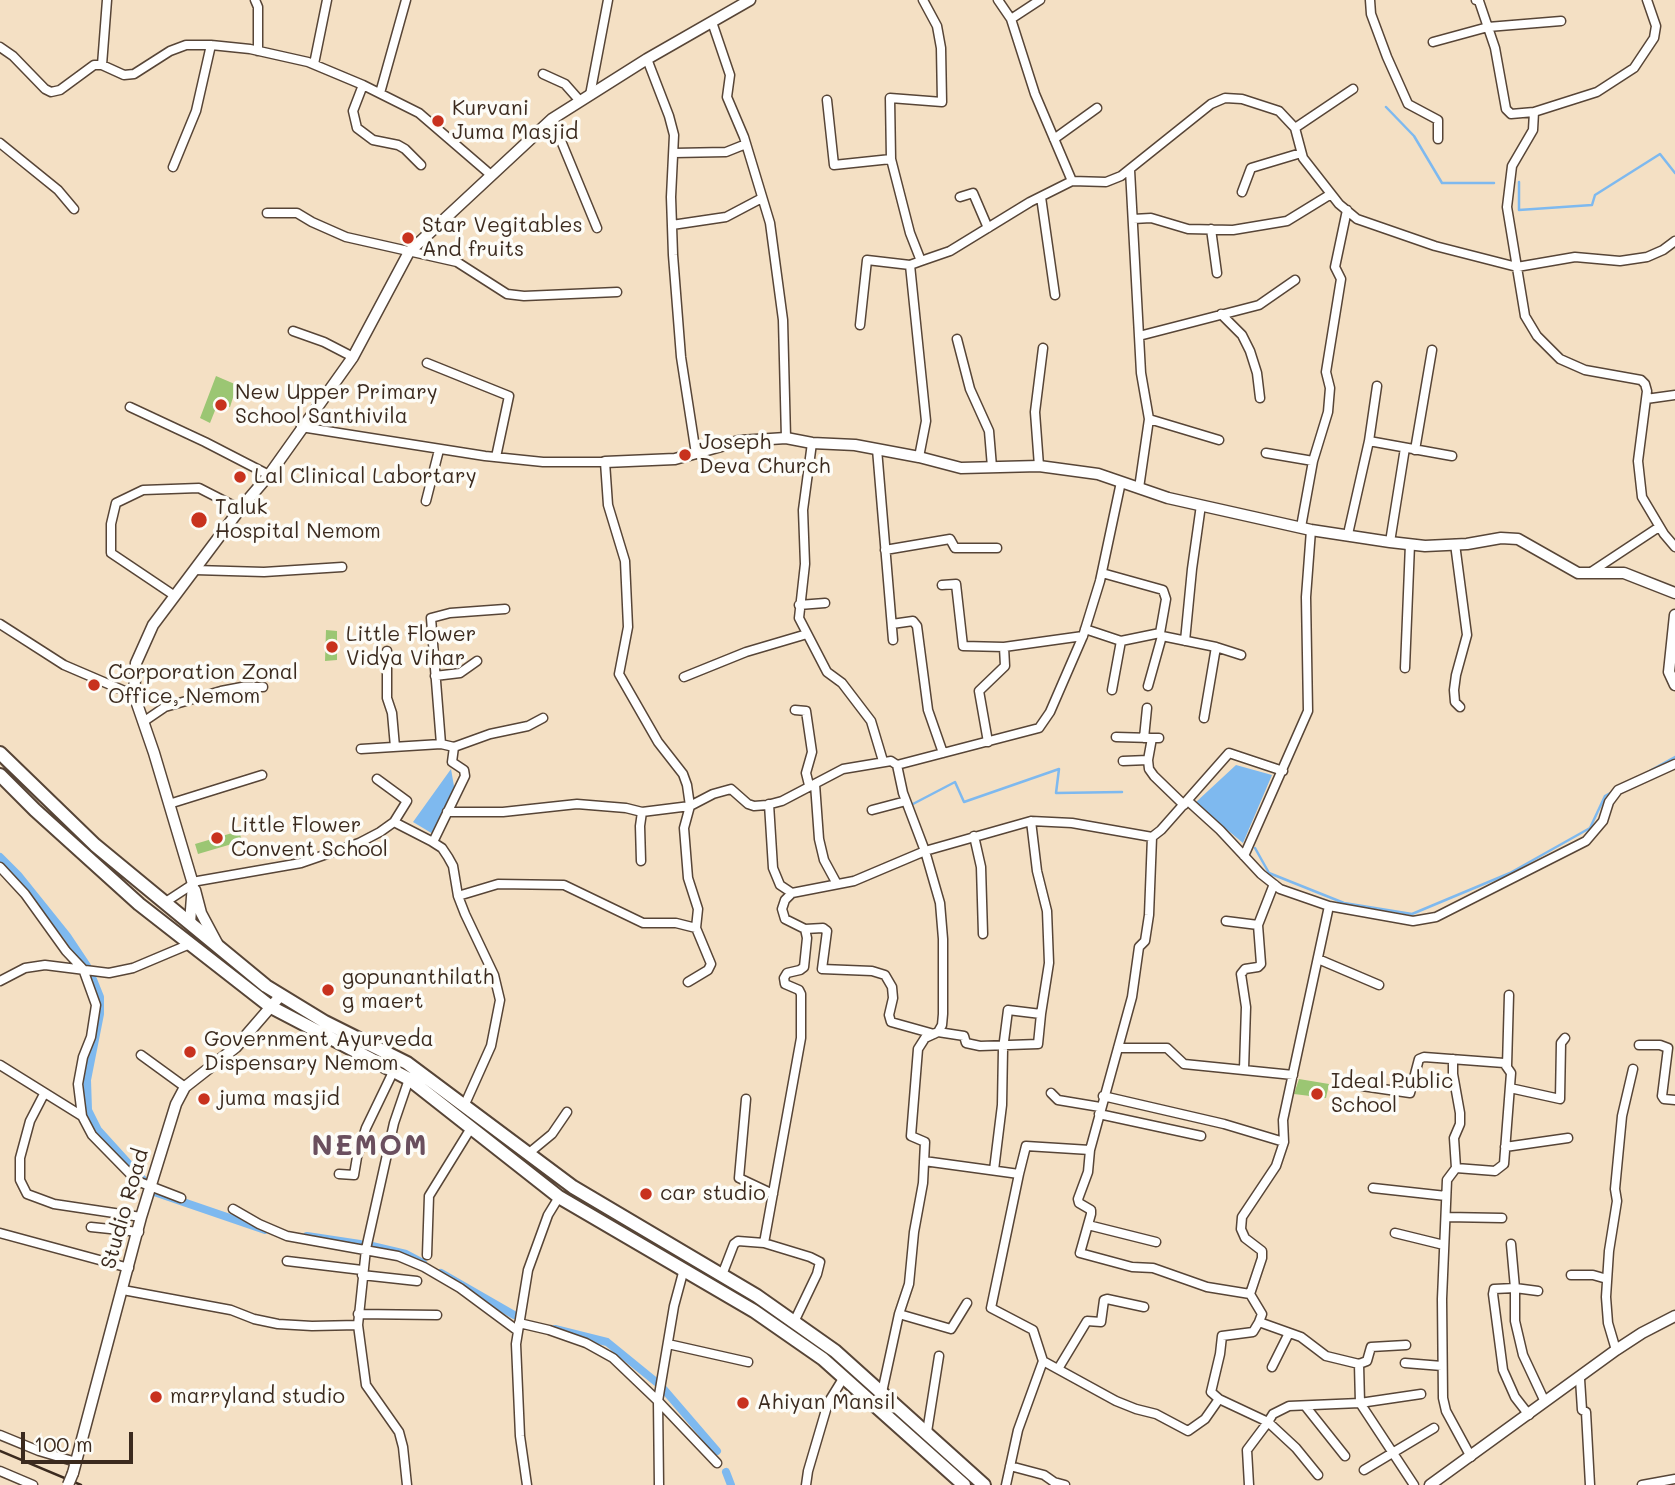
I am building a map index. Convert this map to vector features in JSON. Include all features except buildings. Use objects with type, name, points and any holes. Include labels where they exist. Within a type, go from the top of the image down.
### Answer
[{"type":"main road","points":[[0,753],[95,845],[266,986],[325,1022],[407,1063],[573,1187],[722,1275],[835,1351],[958,1483]]},
{"type":"main road","points":[[0,775],[85,856],[185,940],[271,1007],[409,1079],[559,1197],[754,1311],[844,1377],[927,1432],[984,1485]]},
{"type":"main road","points":[[185,940],[190,923]]},
{"type":"street","points":[[102,65],[107,0]]},
{"type":"street","points":[[256,0],[258,51]]},
{"type":"street","points":[[314,64],[327,0]]},
{"type":"street","points":[[380,93],[406,0]]},
{"type":"street","points":[[590,95],[608,0]]},
{"type":"street","points":[[221,950],[201,914],[134,695],[136,663],[153,625],[268,475],[353,357],[410,252],[552,119],[647,59],[750,0]]},
{"type":"street","points":[[920,261],[891,159],[890,98],[942,102],[941,48],[937,26],[923,0]]},
{"type":"street","points":[[998,0],[1011,19],[1035,94],[1072,181]]},
{"type":"street","points":[[1011,19],[1040,0]]},
{"type":"street","points":[[1370,0],[1371,13],[1387,57],[1408,104],[1438,120],[1438,139]]},
{"type":"street","points":[[1476,0],[1479,1],[1495,48],[1506,109],[1511,114],[1534,112],[1597,92],[1634,68],[1654,38],[1656,26],[1647,0]]},
{"type":"street","points":[[1433,42],[1488,27],[1561,21]]},
{"type":"street","points":[[712,22],[730,75],[727,97],[746,144],[770,222],[783,320],[786,438]]},
{"type":"street","points":[[173,167],[196,111],[211,44]]},
{"type":"street","points":[[0,47],[51,92],[60,90],[94,65],[102,65],[124,75],[135,74],[170,51],[186,45],[211,44],[314,64],[419,113],[491,174]]},
{"type":"street","points":[[647,59],[674,135],[671,225],[681,357],[696,454]]},
{"type":"street","points":[[542,74],[565,85],[580,101]]},
{"type":"street","points":[[363,85],[353,111],[357,128],[373,140],[405,149],[421,165]]},
{"type":"street","points":[[1295,128],[1353,89]]},
{"type":"street","points":[[860,325],[867,260],[910,265],[950,251],[1072,181],[1105,182],[1121,176],[1211,104],[1225,98],[1242,99],[1279,111],[1295,128],[1303,158],[1331,194],[1357,219],[1435,246],[1517,267],[1575,257],[1620,261],[1647,257],[1675,241]]},
{"type":"street","points":[[827,100],[834,165],[891,159]]},
{"type":"street","points":[[1054,139],[1097,108]]},
{"type":"street","points":[[1534,112],[1533,130],[1512,166],[1507,207],[1525,316],[1537,335],[1560,359],[1586,370],[1641,380],[1645,384],[1646,399],[1638,461],[1642,497],[1675,547]]},
{"type":"street","points":[[552,119],[597,228]]},
{"type":"street","points":[[0,143],[58,190],[74,209]]},
{"type":"street","points":[[674,153],[726,152],[746,144]]},
{"type":"street","points":[[1242,192],[1251,168],[1301,153]]},
{"type":"street","points":[[1130,170],[1141,373],[1149,419],[1139,488]]},
{"type":"street","points":[[960,197],[972,193],[988,228]]},
{"type":"street","points":[[1133,219],[1151,218],[1188,229],[1233,230],[1287,221],[1331,194]]},
{"type":"street","points":[[1041,197],[1055,295]]},
{"type":"street","points":[[671,225],[726,217],[762,198]]},
{"type":"street","points":[[1244,856],[1308,710],[1306,529],[1313,461],[1328,412],[1330,388],[1326,372],[1341,279],[1335,267],[1347,210]]},
{"type":"street","points":[[267,213],[297,213],[346,237],[457,262],[507,294],[524,296],[617,292]]},
{"type":"street","points":[[1211,229],[1217,273]]},
{"type":"street","points":[[910,265],[926,421],[919,457]]},
{"type":"street","points":[[1139,336],[1259,305],[1295,280]]},
{"type":"street","points":[[1221,314],[1242,335],[1250,351],[1257,373],[1260,398]]},
{"type":"street","points":[[293,331],[324,342],[353,357]]},
{"type":"street","points":[[957,339],[970,389],[989,431],[992,467]]},
{"type":"street","points":[[1039,466],[1035,412],[1043,348]]},
{"type":"street","points":[[1415,450],[1432,350]]},
{"type":"street","points":[[427,363],[509,396],[496,457]]},
{"type":"street","points":[[1348,534],[1369,441],[1377,386]]},
{"type":"street","points":[[1646,399],[1675,395]]},
{"type":"street","points":[[130,407],[268,475]]},
{"type":"street","points":[[1149,419],[1219,440]]},
{"type":"street","points":[[301,427],[439,450],[543,462],[675,459],[739,441],[786,438],[812,443],[855,445],[961,468],[1039,466],[1097,474],[1201,505],[1306,529],[1390,542],[1455,544],[1501,538],[1518,539],[1578,573],[1624,573],[1675,593]]},
{"type":"street","points":[[1369,441],[1452,456]]},
{"type":"street","points":[[812,443],[803,510],[805,564],[799,618],[827,672],[842,683],[871,721],[883,761]]},
{"type":"street","points":[[1390,542],[1405,448]]},
{"type":"street","points":[[877,449],[893,640]]},
{"type":"street","points":[[426,501],[439,450]]},
{"type":"street","points":[[1266,453],[1313,461]]},
{"type":"street","points":[[605,462],[608,505],[625,561],[628,627],[619,674],[658,742],[683,774],[687,785],[690,806],[684,828],[688,877],[698,909],[696,928],[711,964],[708,970],[688,982]]},
{"type":"street","points":[[897,765],[1039,728],[1050,712],[1084,632],[1102,573],[1121,482]]},
{"type":"street","points":[[175,596],[111,553],[111,524],[116,503],[143,490],[199,488],[240,509]]},
{"type":"street","points":[[1185,641],[1201,505]]},
{"type":"street","points":[[1591,572],[1660,527]]},
{"type":"street","points":[[885,550],[950,539],[955,548],[997,548]]},
{"type":"street","points":[[1405,668],[1410,544]]},
{"type":"street","points":[[1455,544],[1468,635],[1455,682],[1454,702],[1460,708]]},
{"type":"street","points":[[195,570],[264,572],[342,567]]},
{"type":"street","points":[[1102,573],[1163,590],[1166,599],[1161,634],[1148,686]]},
{"type":"street","points":[[942,585],[956,584],[963,646],[1004,647],[1084,632],[1121,641],[1161,634],[1241,655]]},
{"type":"street","points":[[799,605],[825,603]]},
{"type":"street","points":[[441,744],[431,618],[450,613],[505,609]]},
{"type":"street","points":[[1675,615],[1670,672],[1675,685]]},
{"type":"street","points":[[892,624],[913,621],[917,626],[928,710],[943,753]]},
{"type":"street","points":[[0,624],[64,665],[134,695]]},
{"type":"street","points":[[684,677],[746,652],[807,634]]},
{"type":"street","points":[[1112,690],[1121,641]]},
{"type":"street","points":[[988,742],[979,691],[1005,666],[1004,647]]},
{"type":"street","points":[[1204,718],[1216,647]]},
{"type":"street","points":[[387,651],[387,698],[395,747]]},
{"type":"street","points":[[435,676],[460,673],[477,661]]},
{"type":"street","points":[[143,722],[165,708],[221,691],[263,687]]},
{"type":"street","points":[[1147,708],[1151,738],[1148,760],[1154,776],[1261,874],[1280,889],[1329,906],[1413,921],[1436,918],[1586,841],[1603,821],[1609,802],[1618,790],[1675,764]]},
{"type":"street","points":[[795,710],[806,711],[812,752],[806,773],[812,785],[824,860],[837,884]]},
{"type":"street","points":[[361,749],[441,744],[454,747],[490,734],[528,726],[543,718]]},
{"type":"street","points":[[1115,737],[1151,738]]},
{"type":"street","points":[[433,842],[465,776],[464,770],[452,762],[454,747]]},
{"type":"street","points":[[1031,821],[1037,871],[1047,911],[1050,950],[1038,1044],[980,1046],[966,1043],[964,1036],[936,1033],[891,1022],[889,1015],[893,998],[892,987],[884,975],[880,972],[822,969],[827,931],[823,928],[805,929],[785,919],[782,914],[785,900],[792,893],[867,876],[926,851],[1031,821],[1072,823],[1152,837],[1229,754],[1283,771]]},
{"type":"street","points":[[1123,761],[1148,760]]},
{"type":"street","points":[[447,812],[503,812],[578,804],[600,804],[642,812],[690,806],[713,794],[731,789],[754,806],[782,801],[843,769],[883,761],[891,761],[897,765],[906,801],[926,851],[940,903],[943,1014],[936,1033],[921,1043],[918,1056],[911,1136],[925,1142],[924,1161],[909,1284],[899,1314],[879,1399]]},
{"type":"street","points":[[169,804],[262,775]]},
{"type":"street","points":[[164,903],[193,883],[302,863],[359,843],[394,821],[407,801],[377,779]]},
{"type":"street","points":[[872,810],[906,801]]},
{"type":"street","points":[[769,804],[773,869],[780,885],[792,893]]},
{"type":"street","points":[[641,861],[642,812]]},
{"type":"street","points":[[394,821],[442,848],[453,866],[458,896],[494,975],[500,1000],[491,1046],[465,1104]]},
{"type":"street","points":[[974,836],[981,867],[983,934]]},
{"type":"street","points":[[1152,837],[1149,915],[1145,941],[1139,947],[1132,997],[1103,1096],[1090,1150],[1088,1171],[1078,1199],[1091,1210],[1080,1253],[1132,1267],[1153,1268],[1207,1287],[1250,1294]]},
{"type":"street","points":[[0,867],[83,969],[96,1005],[91,1037],[83,1057],[78,1084],[82,1116],[92,1135],[137,1181],[181,1198]]},
{"type":"street","points":[[190,923],[193,883]]},
{"type":"street","points":[[458,896],[498,884],[564,885],[643,923],[676,923],[696,928]]},
{"type":"street","points":[[1244,1069],[1246,1007],[1241,974],[1245,969],[1261,964],[1258,925],[1274,884]]},
{"type":"street","points":[[1318,1475],[1296,1448],[1268,1423],[1219,1399],[1211,1392],[1222,1336],[1253,1332],[1262,1314],[1250,1294],[1262,1251],[1245,1238],[1241,1229],[1242,1217],[1276,1166],[1284,1142],[1283,1120],[1329,906]]},
{"type":"street","points":[[1226,921],[1258,925]]},
{"type":"street","points":[[764,1243],[802,1031],[801,993],[785,984],[784,978],[787,973],[804,967],[807,938],[805,929]]},
{"type":"street","points":[[0,981],[12,973],[36,966],[109,973],[133,968],[185,940]]},
{"type":"street","points":[[1318,959],[1379,985]]},
{"type":"street","name":"Studio Road","points":[[68,1485],[141,1217],[176,1104],[185,1087],[236,1047],[281,995]]},
{"type":"street","points":[[1456,1168],[1495,1171],[1504,1164],[1511,1073],[1507,1066],[1508,995]]},
{"type":"street","points":[[994,1170],[1002,1105],[1003,1046],[1008,1010],[1041,1014]]},
{"type":"street","points":[[1510,1088],[1560,1099],[1561,1044],[1565,1038]]},
{"type":"street","points":[[1639,1045],[1660,1045],[1668,1048],[1662,1096],[1664,1099],[1675,1100]]},
{"type":"street","points":[[1118,1048],[1167,1048],[1184,1064],[1293,1075]]},
{"type":"street","points":[[141,1055],[185,1087]]},
{"type":"street","points":[[918,1056],[929,1056]]},
{"type":"street","points":[[1362,1086],[1410,1093],[1419,1059],[1424,1057],[1498,1062],[1507,1066]]},
{"type":"street","points":[[1453,1059],[1460,1124],[1454,1138],[1456,1168],[1447,1180],[1446,1196],[1443,1398],[1471,1457]]},
{"type":"street","points":[[1616,1350],[1608,1323],[1607,1279],[1617,1201],[1615,1189],[1622,1116],[1633,1069]]},
{"type":"street","points":[[2,1070],[82,1116]]},
{"type":"street","points":[[339,1174],[354,1175],[366,1128],[394,1070]]},
{"type":"street","points":[[407,1485],[399,1432],[366,1385],[358,1314],[366,1249],[394,1124],[409,1079]]},
{"type":"street","points":[[1051,1093],[1058,1100],[1201,1136]]},
{"type":"street","points":[[44,1094],[30,1121],[20,1158],[20,1180],[27,1194],[54,1205],[141,1217]]},
{"type":"street","points":[[1103,1096],[1224,1124],[1284,1142]]},
{"type":"street","points":[[746,1098],[739,1178],[773,1194]]},
{"type":"street","points":[[529,1153],[552,1134],[567,1112]]},
{"type":"street","points":[[427,1255],[429,1196],[471,1128]]},
{"type":"street","points":[[1505,1147],[1568,1138]]},
{"type":"street","points":[[1006,1485],[1018,1430],[1043,1361],[1033,1330],[991,1308],[1026,1146],[1090,1150]]},
{"type":"street","points":[[924,1161],[1019,1174]]},
{"type":"street","points":[[1373,1188],[1446,1196]]},
{"type":"street","points":[[527,1483],[516,1375],[519,1327],[527,1270],[548,1215],[559,1197]]},
{"type":"street","points":[[233,1209],[258,1224],[287,1236],[398,1256],[460,1287],[519,1327],[549,1330],[586,1343],[613,1358],[718,1463]]},
{"type":"street","points":[[1446,1217],[1502,1218]]},
{"type":"street","points":[[1088,1225],[1156,1242]]},
{"type":"street","points":[[91,1227],[139,1232]]},
{"type":"street","points":[[0,1233],[129,1268]]},
{"type":"street","points":[[1395,1233],[1444,1245]]},
{"type":"street","points":[[722,1275],[734,1244],[741,1241],[764,1243],[820,1262],[794,1322]]},
{"type":"street","points":[[1511,1244],[1516,1321],[1523,1355],[1545,1402]]},
{"type":"street","points":[[287,1261],[417,1281]]},
{"type":"street","points":[[659,1485],[658,1401],[674,1306],[684,1269]]},
{"type":"street","points":[[1571,1275],[1593,1275],[1607,1279]]},
{"type":"street","points":[[1529,1415],[1515,1397],[1503,1370],[1493,1290],[1515,1287],[1538,1290]]},
{"type":"street","points":[[123,1290],[231,1310],[278,1324],[358,1325]]},
{"type":"street","points":[[1058,1369],[1087,1321],[1101,1322],[1104,1300],[1144,1307]]},
{"type":"street","points":[[899,1314],[951,1329],[967,1303]]},
{"type":"street","points":[[358,1314],[437,1315]]},
{"type":"street","points":[[1430,1485],[1580,1379],[1616,1350],[1675,1316]]},
{"type":"street","points":[[1259,1322],[1301,1337],[1326,1356],[1360,1364],[1367,1361],[1371,1347],[1406,1345]]},
{"type":"street","points":[[1272,1367],[1289,1333]]},
{"type":"street","points":[[668,1344],[748,1362]]},
{"type":"street","points":[[927,1432],[939,1356]]},
{"type":"street","points":[[1043,1361],[1116,1401],[1157,1414],[1188,1431],[1205,1419],[1219,1399]]},
{"type":"street","points":[[1405,1363],[1442,1366]]},
{"type":"street","points":[[1360,1364],[1360,1403],[1415,1485]]},
{"type":"street","points":[[806,1485],[828,1403],[844,1377]]},
{"type":"street","points":[[1580,1379],[1582,1410],[1586,1412],[1590,1485]]},
{"type":"street","points":[[1250,1485],[1247,1450],[1273,1415],[1289,1406],[1360,1403],[1421,1394]]},
{"type":"street","points":[[1306,1407],[1345,1456]]},
{"type":"street","points":[[1364,1470],[1434,1428]]},
{"type":"street","points":[[0,1434],[74,1468]]},
{"type":"street","points":[[1010,1466],[1044,1475],[1065,1485]]},
{"type":"street","points":[[0,1471],[33,1485]]},
{"type":"street","points":[[1642,1485],[1675,1479]]},
{"type":"green space","points":[[216,376],[237,385],[230,407],[218,403],[210,423],[200,418]]},
{"type":"green space","points":[[326,630],[337,631],[337,660],[325,661]]},
{"type":"green space","points":[[239,831],[242,841],[198,854],[195,844]]},
{"type":"green space","points":[[1299,1079],[1329,1084],[1326,1098],[1294,1094]]},
{"type":"water","points":[[1236,765],[1272,775],[1243,843],[1195,803]]},
{"type":"water","points":[[451,769],[455,792],[433,834],[413,822]]},
{"type":"waterway","points":[[1386,107],[1414,136],[1442,183],[1494,183]]},
{"type":"waterway","points":[[1519,182],[1519,210],[1592,205],[1595,195],[1660,154],[1675,173]]},
{"type":"waterway","points":[[1646,773],[1675,757]]},
{"type":"waterway","points":[[911,805],[955,782],[964,802],[1059,769],[1056,793],[1122,792]]},
{"type":"waterway","points":[[1255,848],[1269,873],[1344,903],[1412,914],[1510,873],[1590,828],[1605,796],[1612,792]]},
{"type":"waterway","points":[[0,857],[67,936],[87,966]]},
{"type":"waterway","points":[[90,972],[100,997],[100,1014],[87,1080],[88,1110],[98,1130],[146,1183]]},
{"type":"waterway","points":[[154,1192],[265,1230]]},
{"type":"waterway","points":[[307,1236],[360,1244]]},
{"type":"waterway","points":[[372,1246],[406,1254],[423,1263]]},
{"type":"waterway","points":[[441,1273],[514,1315]]},
{"type":"waterway","points":[[555,1329],[607,1342],[661,1386],[717,1451]]},
{"type":"waterway","points":[[726,1472],[731,1485]]},
{"type":"railway","points":[[0,1451],[81,1485]]},
{"type":"place","name":"Kurvani Juma Masjid","points":[[438,121]]},
{"type":"place","name":"Star Vegitables And fruits","points":[[408,238]]},
{"type":"place","name":"New Upper Primary School Santhivila","points":[[221,405]]},
{"type":"place","name":"Joseph Deva Church","points":[[685,455]]},
{"type":"place","name":"Lal Clinical Labortary","points":[[240,477]]},
{"type":"place","name":"Taluk Hospital Nemom","points":[[199,520]]},
{"type":"place","name":"Little Flower Vidya Vihar","points":[[332,647]]},
{"type":"place","name":"Corporation Zonal Office, Nemom","points":[[94,685]]},
{"type":"place","name":"Little Flower Convent School","points":[[217,838]]},
{"type":"place","name":"gopunanthilath g maert","points":[[328,990]]},
{"type":"place","name":"Government Ayurveda Dispensary Nemom","points":[[190,1052]]},
{"type":"place","name":"Ideal Public School","points":[[1317,1094]]},
{"type":"place","name":"juma masjid","points":[[204,1099]]},
{"type":"place","name":"car studio","points":[[646,1194]]},
{"type":"place","name":"marryland studio","points":[[156,1397]]},
{"type":"place","name":"Ahiyan Mansil","points":[[743,1403]]},
{"type":"district","name":"NEMOM","points":[[370,1146]]}]
